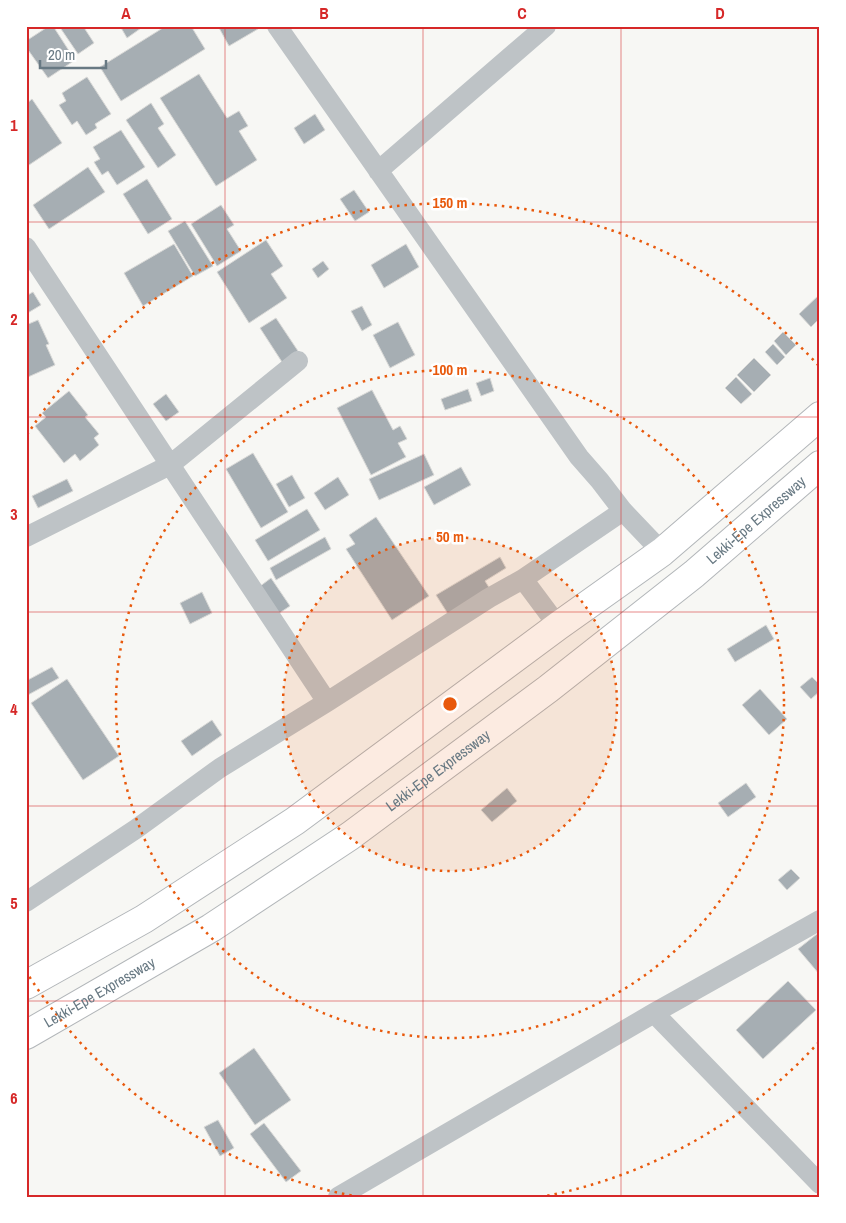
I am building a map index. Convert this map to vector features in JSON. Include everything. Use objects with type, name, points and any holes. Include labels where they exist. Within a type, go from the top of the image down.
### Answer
[{"type":"highway","points":[[26,985],[144,919],[295,821],[558,626],[662,552],[820,416]]},
{"type":"highway","name":"Lekki-Epe Expressway","points":[[26,1035],[211,928],[350,836],[548,689],[648,611],[820,466]]},
{"type":"street","points":[[277,26],[579,457],[623,511],[662,552]]},
{"type":"street","points":[[378,171],[546,26]]},
{"type":"street","points":[[26,248],[327,702]]},
{"type":"street","points":[[26,537],[170,465],[298,361]]},
{"type":"street","points":[[26,902],[136,829],[220,768],[489,598],[523,579],[623,511]]},
{"type":"street","points":[[523,579],[558,626]]},
{"type":"street","points":[[338,1197],[654,1013],[820,920]]},
{"type":"street","points":[[654,1013],[820,1184]]},
{"type":"building","points":[[49,26],[53,26],[75,60],[48,78],[26,47],[26,41]]},
{"type":"building","points":[[59,26],[83,26],[94,43],[78,54]]},
{"type":"building","points":[[120,26],[144,26],[127,38]]},
{"type":"building","points":[[166,26],[191,26],[205,49],[121,101],[100,67]]},
{"type":"building","points":[[218,26],[256,26],[258,29],[229,46]]},
{"type":"building","points":[[199,74],[227,118],[239,111],[248,126],[239,131],[257,160],[216,186],[160,98]]},
{"type":"building","points":[[87,77],[111,114],[95,124],[97,128],[86,135],[77,121],[72,125],[59,105],[66,101],[62,93]]},
{"type":"building","points":[[32,99],[62,143],[26,167],[26,104]]},
{"type":"building","points":[[151,103],[164,124],[158,128],[176,155],[158,168],[126,120]]},
{"type":"building","points":[[315,114],[325,130],[304,144],[294,128]]},
{"type":"building","points":[[121,130],[145,167],[117,185],[108,171],[102,175],[94,162],[100,159],[93,147]]},
{"type":"building","points":[[88,167],[105,192],[49,229],[33,205]]},
{"type":"building","points":[[147,179],[172,219],[148,234],[123,194]]},
{"type":"building","points":[[354,190],[369,212],[355,221],[340,199]]},
{"type":"building","points":[[221,205],[234,225],[227,229],[241,251],[217,266],[191,224]]},
{"type":"building","points":[[185,221],[213,266],[195,276],[168,231]]},
{"type":"building","points":[[266,240],[283,266],[271,274],[287,298],[249,323],[217,272]]},
{"type":"building","points":[[174,244],[193,276],[143,306],[124,273]]},
{"type":"building","points":[[406,244],[419,267],[384,288],[371,265]]},
{"type":"building","points":[[323,261],[329,269],[318,278],[312,269]]},
{"type":"building","points":[[33,292],[41,305],[26,314],[26,296]]},
{"type":"building","points":[[820,294],[820,318],[811,327],[799,314]]},
{"type":"building","points":[[362,306],[372,325],[362,331],[351,311]]},
{"type":"building","points":[[276,318],[298,351],[282,362],[260,328]]},
{"type":"building","points":[[38,320],[49,344],[46,345],[55,365],[28,377],[26,374],[26,325]]},
{"type":"building","points":[[398,322],[415,355],[390,368],[373,335]]},
{"type":"building","points":[[783,332],[796,345],[786,355],[774,341]]},
{"type":"building","points":[[773,344],[785,357],[777,365],[765,352]]},
{"type":"building","points":[[754,358],[771,375],[754,392],[737,375]]},
{"type":"building","points":[[736,377],[752,394],[741,404],[725,388]]},
{"type":"building","points":[[490,378],[494,391],[481,396],[476,383]]},
{"type":"building","points":[[468,389],[472,401],[445,410],[441,399]]},
{"type":"building","points":[[372,390],[393,430],[400,426],[407,439],[398,443],[406,457],[371,475],[337,408]]},
{"type":"building","points":[[69,391],[88,415],[85,417],[99,434],[94,438],[99,445],[80,461],[75,454],[64,463],[35,426],[46,417],[42,413]]},
{"type":"building","points":[[166,394],[179,412],[166,421],[153,404]]},
{"type":"building","points":[[253,453],[288,512],[261,528],[226,469]]},
{"type":"building","points":[[424,454],[434,475],[379,500],[369,479]]},
{"type":"building","points":[[461,467],[471,485],[434,505],[424,487]]},
{"type":"building","points":[[292,475],[305,498],[289,507],[276,484]]},
{"type":"building","points":[[338,477],[349,495],[325,510],[314,493]]},
{"type":"building","points":[[67,479],[73,491],[38,508],[32,496]]},
{"type":"building","points":[[307,509],[320,530],[268,561],[255,540]]},
{"type":"building","points":[[376,517],[429,596],[392,620],[346,549],[355,544],[349,535]]},
{"type":"building","points":[[325,537],[331,549],[276,580],[270,568]]},
{"type":"building","points":[[500,557],[506,568],[485,581],[490,589],[448,614],[436,595]]},
{"type":"building","points":[[271,578],[290,606],[278,614],[259,587]]},
{"type":"building","points":[[202,592],[212,613],[190,624],[180,603]]},
{"type":"building","points":[[766,625],[774,639],[735,662],[727,649]]},
{"type":"building","points":[[52,667],[59,678],[26,696],[26,681]]},
{"type":"building","points":[[812,677],[820,685],[820,691],[811,699],[800,687]]},
{"type":"building","points":[[67,679],[119,756],[83,780],[31,703]]},
{"type":"building","points":[[760,689],[787,719],[769,735],[742,705]]},
{"type":"building","points":[[212,720],[222,735],[192,756],[181,741]]},
{"type":"building","points":[[746,783],[756,797],[728,817],[718,803]]},
{"type":"building","points":[[507,788],[517,801],[492,822],[481,810]]},
{"type":"building","points":[[791,869],[800,878],[787,890],[778,880]]},
{"type":"building","points":[[817,934],[820,937],[820,975],[798,949]]},
{"type":"building","points":[[788,981],[816,1010],[763,1059],[736,1030]]},
{"type":"building","points":[[254,1048],[291,1100],[255,1125],[219,1073]]},
{"type":"building","points":[[218,1120],[234,1148],[220,1156],[204,1127]]},
{"type":"building","points":[[264,1123],[301,1171],[286,1182],[250,1134]]}]
